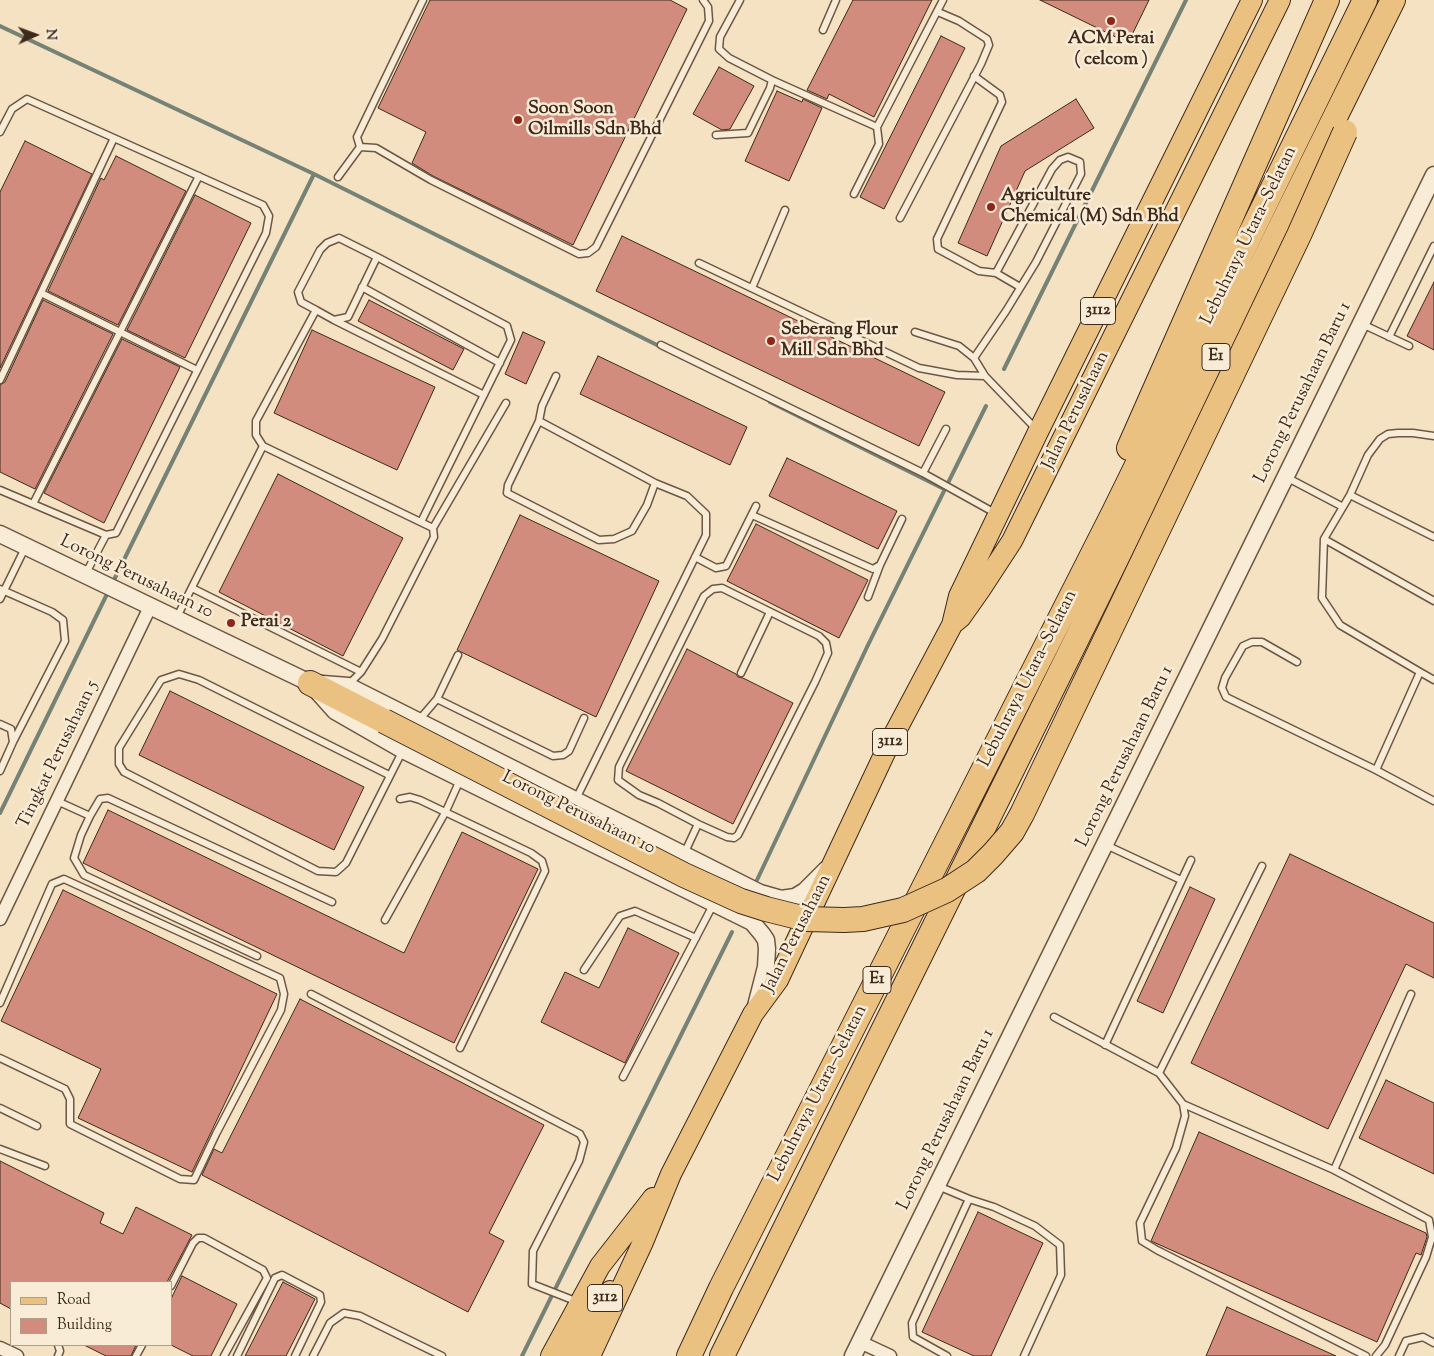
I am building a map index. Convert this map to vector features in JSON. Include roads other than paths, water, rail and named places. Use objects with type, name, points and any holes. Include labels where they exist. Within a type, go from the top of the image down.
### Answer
[{"type":"highway","points":[[1114,512],[1114,491],[1118,474],[1131,442],[1327,0]]},
{"type":"highway","name":"Lebuhraya Utara–Selatan","points":[[689,1356],[721,1288],[1114,512],[1365,0]]},
{"type":"highway","name":"Lebuhraya Utara–Selatan","points":[[722,1356],[1393,0]]},
{"type":"highway","points":[[310,683],[684,875],[740,901],[806,919],[863,919],[903,910],[947,890],[976,871],[993,854],[1012,832],[1022,814],[1295,244],[1345,132],[1356,75]]},
{"type":"main road","name":"Jalan Perusahaan","points":[[952,625],[959,596],[1252,0]]},
{"type":"main road","name":"Jalan Perusahaan","points":[[596,1350],[671,1174],[753,1014],[778,980],[890,742],[952,625],[966,609],[1008,548],[1280,0]]},
{"type":"main road","points":[[1048,413],[1070,424]]},
{"type":"main road","points":[[551,1356],[573,1300],[671,1174]]},
{"type":"main road","name":"Jalan Perusahaan","points":[[572,1356],[586,1328],[642,1242]]},
{"type":"street","name":"Lorong Perusahaan Baru 1","points":[[856,1349],[1434,175]]},
{"type":"street","name":"Lorong Perusahaan 10","points":[[0,534],[310,683],[348,686],[760,893],[781,899],[795,897],[805,891],[834,862]]},
{"type":"street","name":"Tingkat Perusahaan 5","points":[[0,919],[150,607]]},
{"type":"street","name":"Lorong Perusahaan 10","points":[[310,683],[335,711],[403,750],[752,922],[766,940],[767,949],[766,967],[753,1014]]},
{"type":"street","points":[[0,1348],[16,1356]]},
{"type":"street","points":[[856,1349],[890,1356]]},
{"type":"lane","points":[[360,147],[357,137],[423,0]]},
{"type":"lane","points":[[360,147],[376,148],[432,180],[579,254],[588,253],[596,247],[709,21],[708,7],[702,0]]},
{"type":"lane","points":[[740,0],[720,37],[719,49],[729,58],[772,80],[877,127]]},
{"type":"lane","points":[[823,30],[836,0]]},
{"type":"lane","points":[[854,194],[879,144],[877,127],[943,0]]},
{"type":"lane","points":[[900,218],[989,45],[987,39],[959,21],[938,12]]},
{"type":"lane","points":[[974,76],[1000,95],[1002,102],[937,239],[938,249],[979,271],[996,273],[1020,287]]},
{"type":"lane","points":[[716,136],[748,134],[772,80]]},
{"type":"lane","points":[[0,132],[12,109],[27,99],[263,204],[269,216],[266,233],[116,533],[106,535],[0,490]]},
{"type":"lane","points":[[0,380],[114,138]]},
{"type":"lane","points":[[338,177],[360,147]]},
{"type":"lane","points":[[974,358],[1036,262],[1080,174],[1080,162],[1068,157],[1060,160],[1052,169],[996,273]]},
{"type":"lane","points":[[33,504],[199,176]]},
{"type":"lane","points":[[752,288],[785,210]]},
{"type":"lane","points":[[421,522],[512,340],[507,326],[339,238],[327,243],[320,250],[298,292],[301,302],[484,395]]},
{"type":"lane","points":[[1389,337],[1434,246]]},
{"type":"lane","points":[[334,320],[348,317],[377,257]]},
{"type":"lane","points":[[699,263],[919,368],[957,375],[985,376]]},
{"type":"lane","points":[[362,287],[500,363]]},
{"type":"lane","points":[[41,293],[197,370]]},
{"type":"lane","points":[[316,310],[256,421],[256,435],[263,446],[433,528]]},
{"type":"lane","points":[[1361,324],[1409,346]]},
{"type":"lane","points":[[915,332],[959,346],[974,358],[985,376],[1038,432]]},
{"type":"lane","points":[[661,345],[923,473],[999,514]]},
{"type":"lane","points":[[556,376],[542,406],[539,420],[508,485],[507,493],[599,540],[614,539],[632,532],[647,504],[655,482]]},
{"type":"lane","points":[[348,686],[361,672],[382,639],[434,537],[433,528],[506,403]]},
{"type":"lane","points":[[539,420],[655,482],[687,496],[706,514],[706,535],[576,800]]},
{"type":"lane","points":[[923,473],[946,429]]},
{"type":"lane","points":[[1434,436],[1413,433],[1388,434],[1380,439],[1368,455],[1350,495],[1324,539],[1322,598],[1340,625],[1434,680]]},
{"type":"lane","points":[[176,619],[263,446]]},
{"type":"lane","points":[[1286,477],[1342,507]]},
{"type":"lane","points":[[1350,495],[1434,537]]},
{"type":"lane","points":[[696,557],[716,568],[726,566],[756,506]]},
{"type":"lane","points":[[752,514],[874,569],[880,565]]},
{"type":"lane","points":[[868,597],[880,565],[902,519]]},
{"type":"lane","points":[[85,575],[106,535]]},
{"type":"lane","points":[[1324,539],[1434,601]]},
{"type":"lane","points":[[0,599],[2,590],[25,546]]},
{"type":"lane","points":[[192,588],[361,672]]},
{"type":"lane","points":[[722,588],[824,639],[828,653],[738,835],[734,838],[727,837],[698,824],[640,795],[618,780],[619,768],[704,596],[713,589],[722,588]]},
{"type":"lane","points":[[0,771],[65,641],[63,620],[52,612],[2,590]]},
{"type":"lane","points":[[741,673],[770,612]]},
{"type":"lane","points":[[1297,662],[1262,642],[1252,642],[1243,646],[1225,678],[1222,688],[1226,697],[1376,770],[1434,801]]},
{"type":"lane","points":[[418,721],[437,699],[458,655]]},
{"type":"lane","points":[[1376,770],[1420,672]]},
{"type":"lane","points":[[390,774],[199,680],[179,674],[162,680],[119,748],[119,764],[124,772],[318,871],[336,872],[346,863],[403,750]]},
{"type":"lane","points":[[437,699],[554,756],[563,755],[569,751],[584,718]]},
{"type":"lane","points":[[0,724],[11,729],[13,742]]},
{"type":"lane","points":[[385,920],[446,811],[461,778]]},
{"type":"lane","points":[[400,799],[410,797],[446,811],[531,853],[542,861],[545,871],[460,1048]]},
{"type":"lane","points":[[257,956],[84,875],[74,858],[81,836],[100,799],[108,798],[332,902]]},
{"type":"lane","points":[[57,801],[90,816]]},
{"type":"lane","points":[[684,855],[698,824]]},
{"type":"lane","points":[[1105,844],[1181,880]]},
{"type":"lane","points":[[1104,1045],[1191,860]]},
{"type":"lane","points":[[1159,1073],[1262,866]]},
{"type":"lane","points":[[0,1003],[52,884],[64,879],[280,978],[284,994],[281,1010],[194,1180],[180,1179],[70,1124],[70,1099],[64,1089],[0,1058]]},
{"type":"lane","points":[[623,1077],[714,904]]},
{"type":"lane","points":[[584,970],[620,916],[635,911],[696,938]]},
{"type":"lane","points":[[311,994],[580,1134],[584,1142],[579,1161],[534,1251],[532,1284],[573,1300]]},
{"type":"lane","points":[[1334,1170],[1411,994]]},
{"type":"lane","points":[[1054,1017],[1159,1073],[1182,1104],[1185,1116],[1176,1148],[1140,1223],[1142,1241],[1156,1250],[1366,1356]]},
{"type":"lane","points":[[1182,1104],[1334,1170],[1429,1220],[1432,1237],[1426,1257],[1385,1345],[1376,1356]]},
{"type":"lane","points":[[0,1108],[38,1126]]},
{"type":"lane","points":[[0,1149],[45,1166]]},
{"type":"lane","points":[[937,1186],[994,1207],[1035,1226],[1060,1245],[1061,1275],[1024,1356]]},
{"type":"lane","points":[[947,1356],[913,1337],[912,1323],[969,1199]]},
{"type":"lane","points":[[172,1284],[193,1243],[198,1238],[204,1238],[263,1270],[267,1278],[224,1356]]},
{"type":"lane","points":[[237,1356],[275,1278],[282,1275],[320,1294],[321,1302],[295,1356]]},
{"type":"lane","points":[[313,1356],[330,1323],[344,1312],[360,1316],[442,1356]]},
{"type":"lane","points":[[1400,1356],[1406,1341],[1423,1337],[1434,1342]]},
{"type":"waterway","points":[[1004,369],[1186,0]]},
{"type":"waterway","points":[[0,26],[314,174],[661,347]]},
{"type":"waterway","points":[[112,584],[314,174]]},
{"type":"waterway","points":[[770,402],[944,489]]},
{"type":"waterway","points":[[757,880],[868,645],[986,406]]},
{"type":"waterway","points":[[0,813],[109,590]]},
{"type":"waterway","points":[[522,1356],[732,932]]},
{"type":"place","name":"ACM Perai ( celcom )","points":[[1111,21]]},
{"type":"place","name":"Soon Soon Oilmills Sdn Bhd","points":[[518,120]]},
{"type":"place","name":"Agriculture Chemical (M) Sdn Bhd","points":[[991,207]]},
{"type":"place","name":"Seberang Flour Mill Sdn Bhd","points":[[771,341]]},
{"type":"place","name":"Perai 2","points":[[231,623]]}]
